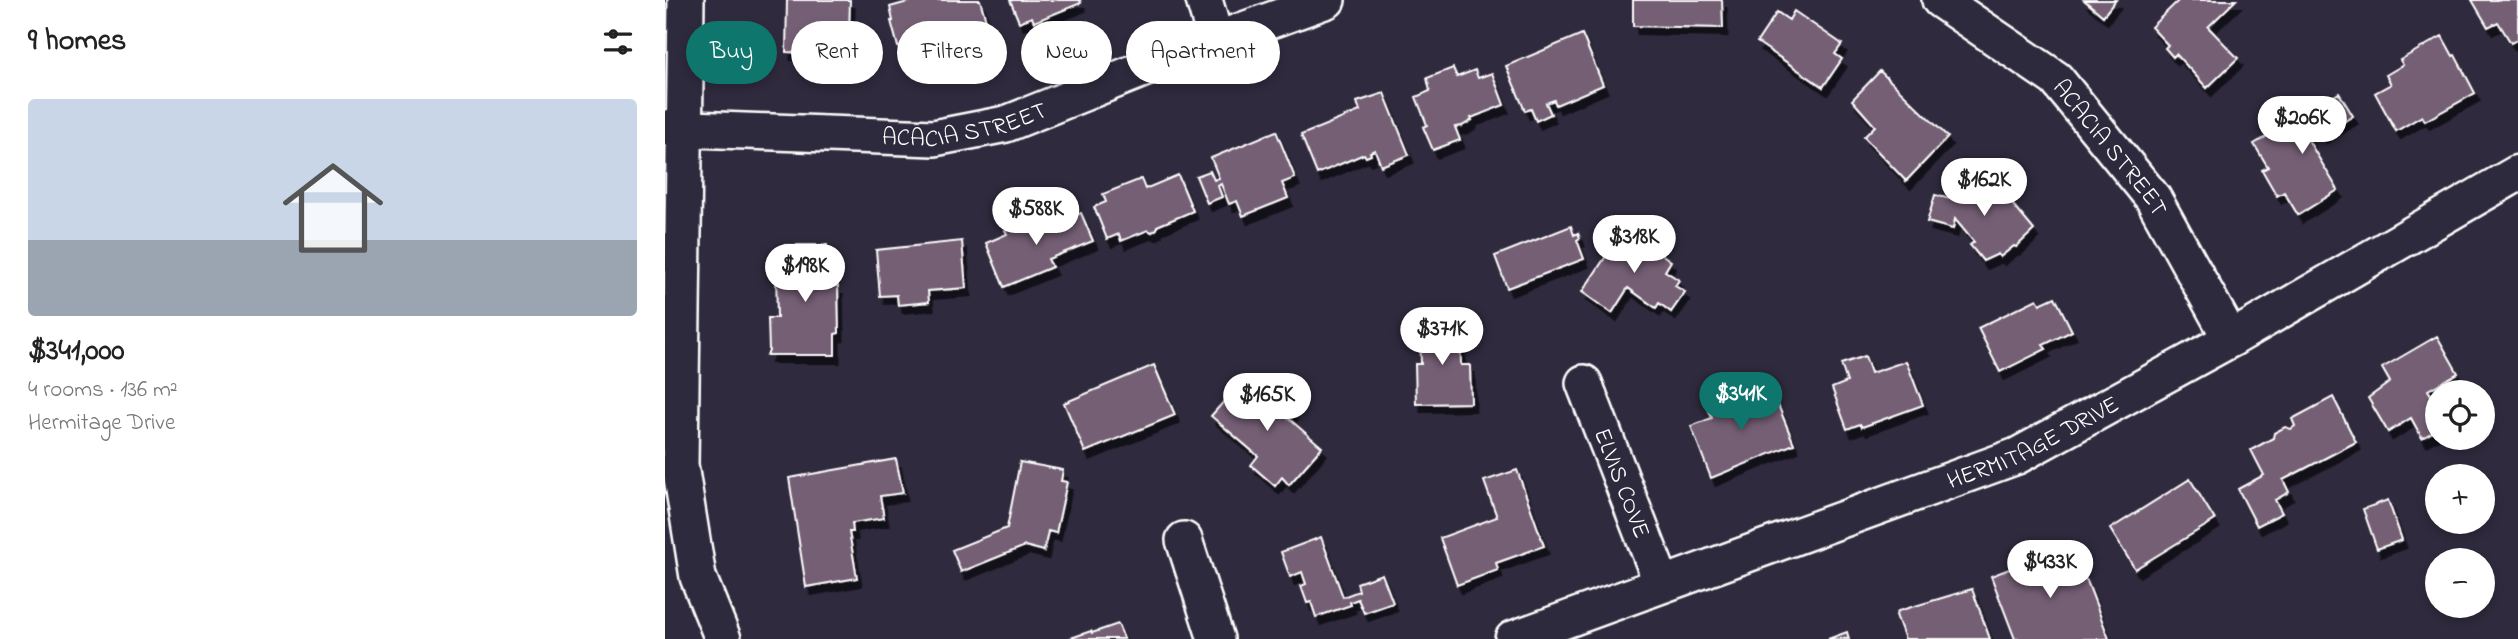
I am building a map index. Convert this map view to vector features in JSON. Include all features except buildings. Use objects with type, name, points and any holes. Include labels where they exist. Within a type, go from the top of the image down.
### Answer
[{"type":"street","points":[[686,0],[674,128],[680,465],[698,577],[723,639]]},
{"type":"street","points":[[1204,0],[1210,21]]},
{"type":"street","name":"ACACIA STREET","points":[[1269,21],[1327,0]]},
{"type":"street","name":"ACACIA STREET","points":[[1940,0],[2056,79],[2153,198],[2231,339]]},
{"type":"street","name":"ACACIA STREET","points":[[674,128],[934,138],[1006,124],[1126,76]]},
{"type":"street","name":"HERMITAGE DRIVE","points":[[1513,639],[2017,456],[2231,339],[2518,173]]},
{"type":"street","name":"ELVIS COVE","points":[[1584,383],[1662,584]]},
{"type":"street","points":[[1184,540],[1216,639]]}]
